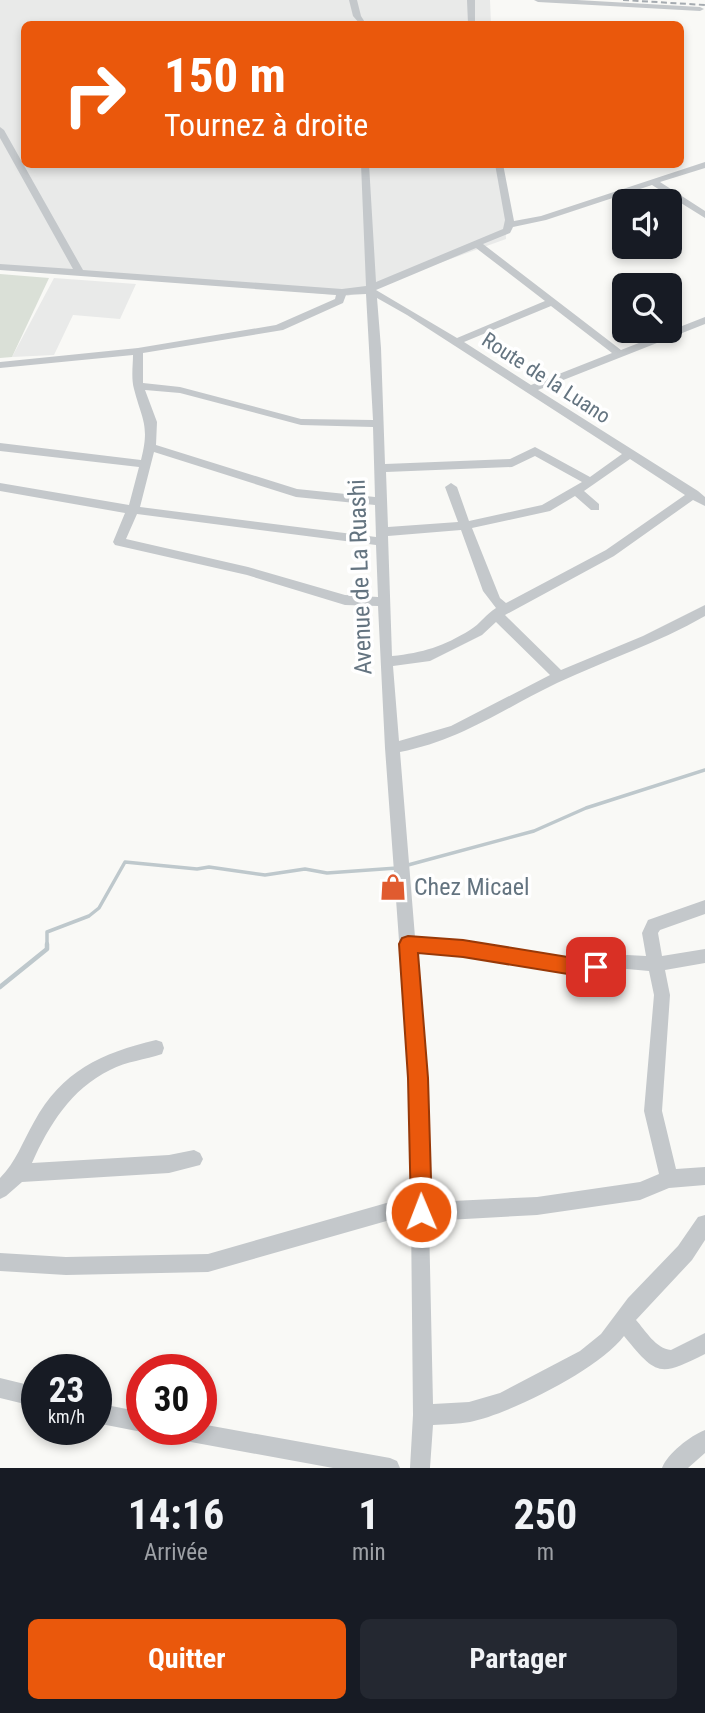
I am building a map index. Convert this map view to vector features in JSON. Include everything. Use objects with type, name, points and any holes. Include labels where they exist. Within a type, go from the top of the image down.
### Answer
[{"type":"street","points":[[353,0],[361,21]]},
{"type":"street","points":[[471,0],[472,21]]},
{"type":"street","points":[[538,0],[700,10]]},
{"type":"street","points":[[0,130],[21,168]]},
{"type":"street","points":[[510,225],[543,218],[705,164]]},
{"type":"street","points":[[21,168],[80,274]]},
{"type":"street","name":"Avenue de La Ruashi","points":[[365,168],[369,289],[381,468],[386,662],[418,1078],[423,1415],[420,1468]]},
{"type":"street","points":[[0,267],[342,292],[369,289],[507,231],[510,225],[500,168]]},
{"type":"street","points":[[652,181],[705,215]]},
{"type":"street","points":[[477,244],[550,303],[620,354]]},
{"type":"street","name":"Route de la Luano","points":[[369,289],[702,500]]},
{"type":"street","points":[[0,365],[138,351],[279,328],[339,302],[342,292]]},
{"type":"street","points":[[456,342],[550,303]]},
{"type":"street","points":[[528,390],[705,320]]},
{"type":"street","points":[[138,351],[138,386],[151,418],[150,447],[132,510],[118,539],[121,544],[248,571],[345,600],[384,602]]},
{"type":"street","points":[[138,386],[180,390],[302,422],[379,424]]},
{"type":"street","points":[[0,447],[145,464]]},
{"type":"street","points":[[150,447],[296,493],[381,502]]},
{"type":"street","points":[[381,468],[512,463],[535,451],[591,482]]},
{"type":"street","points":[[0,487],[132,510],[382,537],[465,526],[546,508],[591,482],[629,454]]},
{"type":"street","points":[[450,487],[489,591],[500,611],[559,677]]},
{"type":"street","points":[[576,491],[595,507]]},
{"type":"street","points":[[386,662],[436,654],[477,632],[500,611],[610,553],[702,500]]},
{"type":"street","points":[[392,748],[422,744],[448,735],[559,677],[645,640],[705,610]]},
{"type":"street","points":[[669,1179],[653,1111],[662,999],[650,928],[705,907]]},
{"type":"street","points":[[408,944],[463,948],[580,968],[627,962],[658,964],[705,956]]},
{"type":"street","points":[[0,1190],[19,1173],[43,1120],[61,1097],[87,1073],[124,1053],[156,1048]]},
{"type":"street","points":[[19,1173],[169,1164],[194,1159]]},
{"type":"street","points":[[0,1262],[66,1266],[208,1263],[421,1207],[537,1206],[640,1191],[669,1179],[705,1175]]},
{"type":"street","points":[[423,1415],[470,1412],[503,1402],[587,1358],[608,1341],[623,1319],[685,1254],[705,1224]]},
{"type":"street","points":[[623,1319],[662,1360],[672,1360],[705,1343]]},
{"type":"street","points":[[0,1388],[21,1393]]},
{"type":"street","points":[[217,1437],[390,1468]]},
{"type":"street","points":[[672,1468],[705,1440]]},
{"type":"shaded area","points":[[0,0],[490,0],[491,21],[21,21],[21,168],[502,168],[506,239],[348,296],[0,265]]},
{"type":"shaded area","points":[[0,274],[49,278],[12,357],[0,358]]},
{"type":"shaded area","points":[[54,278],[136,284],[120,319],[73,315],[54,355],[12,357]]},
{"type":"waterway","points":[[408,865],[534,831],[586,808],[705,770]]},
{"type":"waterway","points":[[0,987],[47,949],[47,932],[89,916],[99,908],[125,862],[197,869],[209,867],[265,875],[305,869],[327,873],[397,868]]},
{"type":"railway","points":[[623,0],[705,5]]},
{"type":"place","name":"Chez Micael","points":[[393,887]]},
{"type":"route","points":[[421,1212],[418,1078],[408,944],[463,948],[580,968],[596,967]]}]
